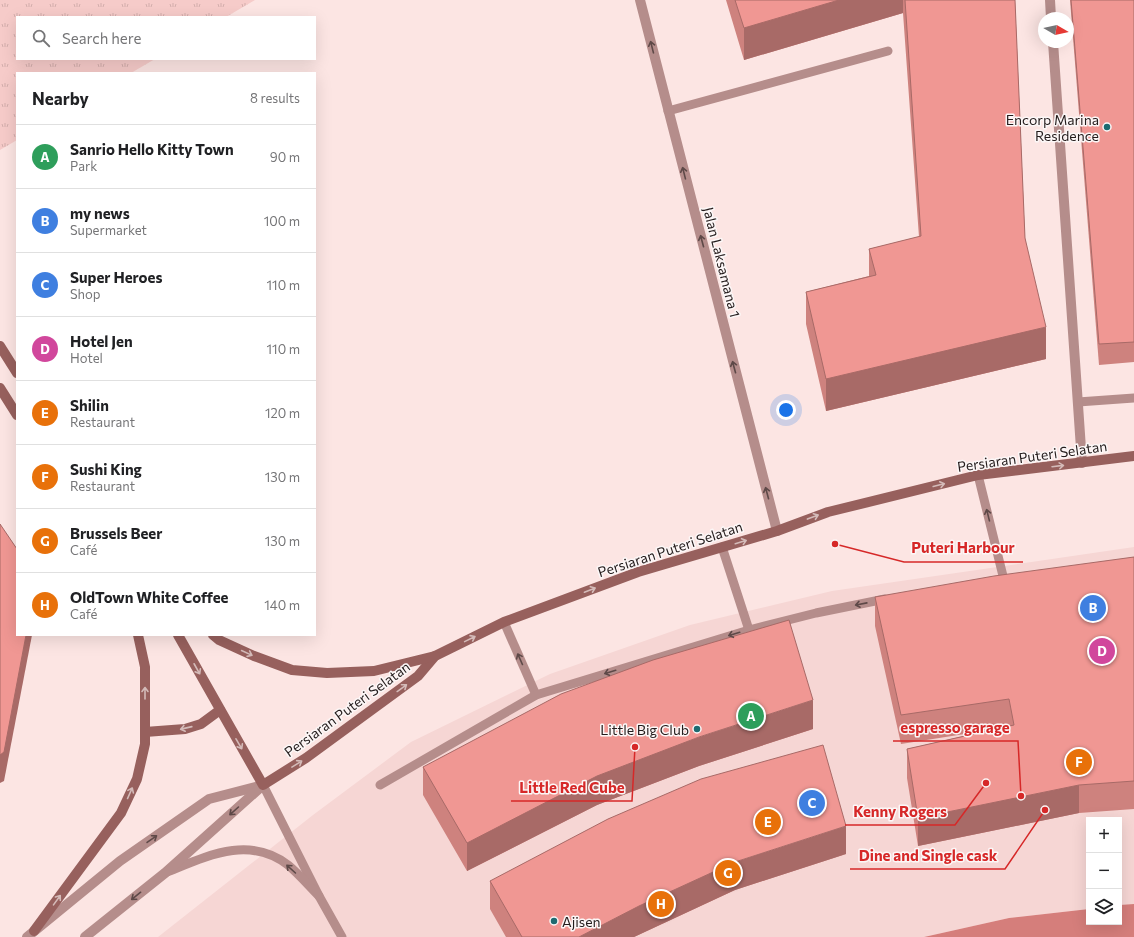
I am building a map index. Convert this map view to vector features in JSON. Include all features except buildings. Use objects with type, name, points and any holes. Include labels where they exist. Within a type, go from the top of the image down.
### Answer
[{"type":"street","name":"Jalan Laksamana 1","points":[[640,0],[777,531]]},
{"type":"street","points":[[1050,0],[1051,12]]},
{"type":"street","points":[[1053,48],[1082,463]]},
{"type":"street","points":[[0,346],[16,371]]},
{"type":"street","points":[[0,388],[16,413]]},
{"type":"street","name":"Persiaran Puteri Selatan","points":[[85,937],[165,873],[263,785],[306,758],[418,676],[435,656],[504,622],[638,572],[777,531],[828,512],[978,475],[1134,456]]},
{"type":"street","points":[[31,934],[121,813],[136,779],[145,744],[145,667],[138,636]]},
{"type":"street","points":[[179,636],[263,785]]},
{"type":"street","points":[[214,636],[219,640],[254,656],[292,670],[327,673],[374,671],[435,656]]},
{"type":"street","points":[[145,732],[185,729],[201,724],[220,710]]},
{"type":"street","name":"Persiaran Puteri Selatan","points":[[31,934],[120,861],[209,799],[263,785]]},
{"type":"lane","points":[[668,111],[888,51]]},
{"type":"lane","points":[[1078,402],[1134,398]]},
{"type":"lane","points":[[978,475],[1004,580]]},
{"type":"lane","points":[[722,547],[749,630]]},
{"type":"lane","points":[[380,785],[536,695],[749,630],[816,613],[896,597]]},
{"type":"lane","points":[[504,622],[536,695]]},
{"type":"lane","points":[[263,785],[319,896],[342,937]]},
{"type":"lane","points":[[165,873],[212,854],[245,850],[259,852],[272,856],[287,865],[319,896]]},
{"type":"shaded area","points":[[1134,547],[1134,904],[1122,905],[1122,817],[1086,817],[1086,909],[1009,918],[924,937],[158,937],[313,815],[411,742],[550,674],[690,625],[832,591]]},
{"type":"shaded area","points":[[1134,904],[1134,937],[924,937],[1009,918],[1086,909],[1086,925],[1122,925],[1122,905]]},
{"type":"green space","points":[[0,0],[255,0],[228,16],[16,16],[16,60],[153,60],[133,72],[16,72],[16,141],[0,150]]},
{"type":"place","name":"Encorp Marina Residence","points":[[1107,127]]},
{"type":"place","name":"Puteri Harbour","points":[[835,544]]},
{"type":"place","name":"my news","points":[[1093,608]]},
{"type":"place","name":"Hotel Jen","points":[[1102,651]]},
{"type":"place","name":"Sanrio Hello Kitty Town","points":[[751,716]]},
{"type":"place","name":"Little Big Club","points":[[697,729]]},
{"type":"place","name":"Little Red Cube","points":[[635,747]]},
{"type":"place","name":"Sushi King","points":[[1079,762]]},
{"type":"place","name":"Kenny Rogers","points":[[986,783]]},
{"type":"place","name":"espresso garage","points":[[1021,796]]},
{"type":"place","name":"Super Heroes","points":[[812,803]]},
{"type":"place","name":"Dine and Single cask","points":[[1045,810]]},
{"type":"place","name":"Shilin","points":[[768,822]]},
{"type":"place","name":"Brussels Beer","points":[[728,873]]},
{"type":"place","name":"OldTown White Coffee","points":[[661,904]]},
{"type":"place","name":"Ajisen","points":[[554,921]]}]
